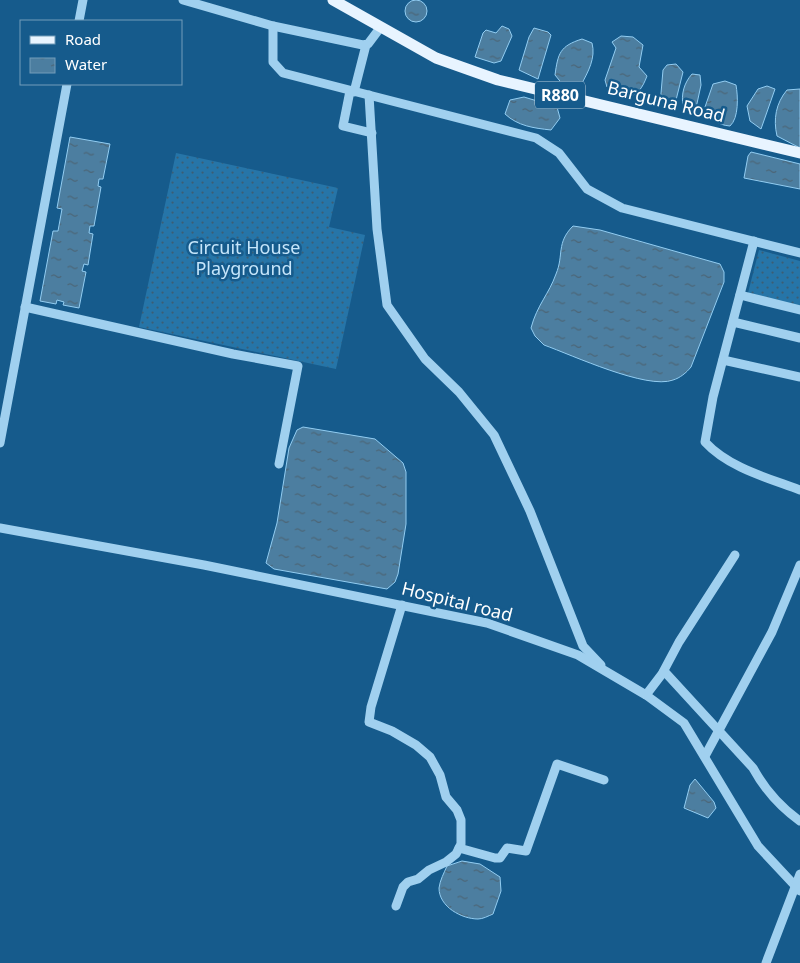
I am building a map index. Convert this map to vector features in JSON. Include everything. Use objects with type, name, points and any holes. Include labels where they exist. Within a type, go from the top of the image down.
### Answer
[{"type":"main road","name":"Barguna Road","points":[[333,0],[436,58],[498,80],[800,153]]},
{"type":"street","points":[[79,20],[83,0]]},
{"type":"street","points":[[184,0],[273,26],[366,45]]},
{"type":"street","points":[[273,26],[272,62],[283,73],[536,138],[560,153],[587,189],[622,208],[800,253]]},
{"type":"street","points":[[372,133],[343,126],[366,45],[380,28]]},
{"type":"street","points":[[0,443],[67,85]]},
{"type":"street","points":[[369,95],[377,229],[387,305],[425,358],[460,392],[494,435],[530,512],[583,646],[607,672]]},
{"type":"street","points":[[754,241],[713,397],[705,442],[714,452],[736,465],[800,490]]},
{"type":"street","points":[[740,295],[800,310]]},
{"type":"street","points":[[25,307],[233,354],[298,366],[279,464]]},
{"type":"street","points":[[733,322],[800,338]]},
{"type":"street","points":[[723,360],[800,377]]},
{"type":"street","name":"Hospital road","points":[[0,528],[204,565],[487,622],[578,655],[647,693],[684,723],[752,839],[798,890]]},
{"type":"street","points":[[647,693],[663,673],[684,634],[735,555]]},
{"type":"street","points":[[705,756],[772,632],[800,565]]},
{"type":"street","points":[[396,906],[400,892],[408,882],[418,879],[429,870],[446,862],[459,848],[462,837],[460,814],[446,797],[440,775],[430,757],[416,745],[392,731],[369,722],[371,707],[402,605]]},
{"type":"street","points":[[663,673],[753,768],[761,784],[782,808],[800,821]]},
{"type":"street","points":[[459,848],[495,858],[500,858],[507,848],[526,851],[557,764],[604,780]]},
{"type":"street","points":[[766,963],[798,890],[800,874]]},
{"type":"green space","name":"Circuit House Playground","points":[[176,153],[338,188],[329,227],[365,235],[336,369],[139,327]]},
{"type":"green space","points":[[759,250],[800,261],[800,307],[748,293]]},
{"type":"water","points":[[416,0],[424,3],[427,11],[424,19],[416,22],[408,19],[405,11],[408,3]]},
{"type":"water","points":[[502,26],[509,29],[512,36],[501,61],[494,63],[475,57],[483,33],[486,30],[496,33]]},
{"type":"water","points":[[534,28],[548,32],[551,35],[538,79],[519,70],[529,37]]},
{"type":"water","points":[[621,36],[633,37],[643,45],[639,67],[647,76],[640,90],[631,96],[620,95],[614,92],[607,87],[605,80],[616,48],[612,42]]},
{"type":"water","points":[[582,39],[592,43],[591,65],[581,85],[564,86],[555,75],[557,61],[561,51],[569,44]]},
{"type":"water","points":[[676,64],[683,72],[675,104],[666,109],[660,105],[663,70],[667,65]]},
{"type":"water","points":[[692,74],[700,75],[701,85],[696,108],[689,110],[683,106],[682,97],[685,85]]},
{"type":"water","points":[[725,81],[736,85],[737,90],[735,118],[730,126],[715,120],[705,107],[713,84]]},
{"type":"water","points":[[767,86],[775,89],[761,129],[750,121],[747,106],[758,89]]},
{"type":"water","points":[[800,89],[800,148],[777,136],[775,123],[776,112],[783,95],[787,90]]},
{"type":"water","points":[[524,97],[557,107],[560,118],[551,130],[521,124],[505,114],[510,100]]},
{"type":"water","points":[[70,137],[110,144],[103,179],[99,179],[98,186],[101,187],[94,226],[90,226],[89,233],[93,234],[88,265],[84,264],[82,271],[86,272],[79,308],[63,305],[64,302],[57,300],[56,304],[40,301],[53,231],[58,231],[62,209],[57,208]]},
{"type":"water","points":[[751,152],[800,164],[800,189],[744,178],[748,156]]},
{"type":"water","points":[[573,226],[600,230],[720,264],[724,272],[724,282],[691,367],[683,375],[673,380],[661,382],[628,376],[544,345],[535,336],[531,328],[556,274],[564,238]]},
{"type":"water","points":[[303,427],[375,439],[403,463],[406,472],[406,524],[398,574],[395,582],[387,589],[274,569],[266,563],[277,523],[289,448],[297,430]]},
{"type":"water","points":[[695,779],[714,802],[716,808],[708,818],[684,808],[690,785]]},
{"type":"water","points":[[462,861],[480,864],[500,877],[501,891],[493,914],[480,919],[465,917],[452,911],[443,901],[439,888],[447,866]]}]
